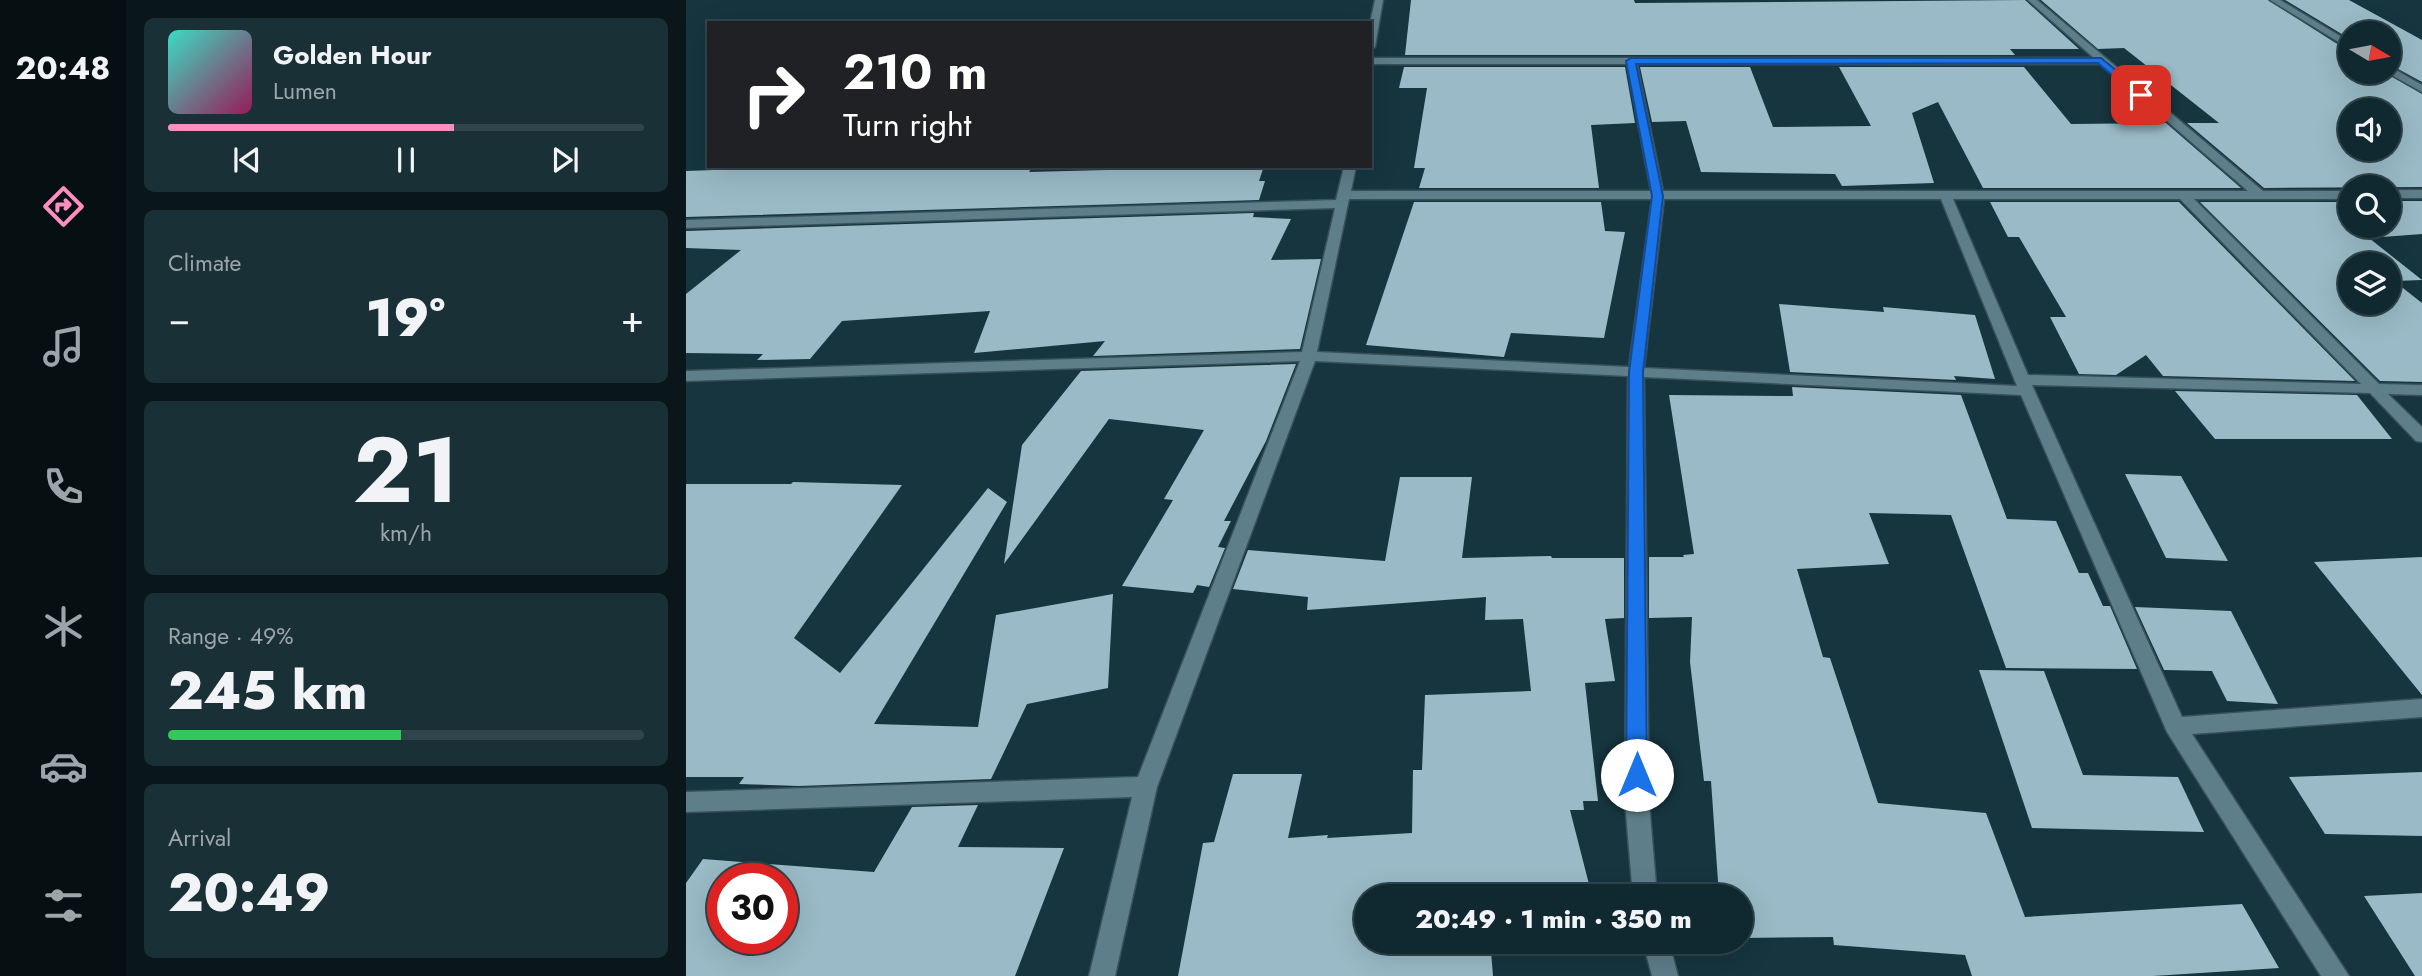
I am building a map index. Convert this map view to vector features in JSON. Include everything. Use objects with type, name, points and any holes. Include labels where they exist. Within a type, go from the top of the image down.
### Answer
[{"type":"street","points":[[1372,35],[1378,0]]},
{"type":"street","points":[[2032,0],[2261,196]]},
{"type":"street","points":[[2274,0],[2338,39]]},
{"type":"street","points":[[1372,61],[2101,61]]},
{"type":"street","points":[[1631,61],[1658,196],[1636,372],[1637,802],[1644,884]]},
{"type":"street","points":[[2401,71],[2422,71]]},
{"type":"street","points":[[2401,76],[2422,89]]},
{"type":"street","points":[[1102,976],[1146,787],[1309,356],[1350,168]]},
{"type":"street","points":[[2401,194],[2422,194]]},
{"type":"street","points":[[686,224],[1344,200],[1658,196],[2338,195]]},
{"type":"street","points":[[1946,196],[2025,386],[2175,726],[2336,976]]},
{"type":"street","points":[[2184,196],[2422,437]]},
{"type":"street","points":[[686,376],[1309,356],[1636,372],[2025,386],[2422,390]]},
{"type":"street","points":[[2175,726],[2422,708]]},
{"type":"street","points":[[686,802],[1146,787]]},
{"type":"street","points":[[1659,954],[1665,976]]},
{"type":"building","points":[[1411,0],[1634,0],[1635,3],[2025,0],[2079,49],[2010,49],[2015,55],[1405,55]]},
{"type":"building","points":[[2041,0],[2268,0],[2338,44],[2338,84],[2401,84],[2401,82],[2422,94],[2422,187],[2401,187],[2401,175],[2338,175],[2338,188],[2264,188],[2187,123],[2219,123],[2124,48],[2098,49]]},
{"type":"building","points":[[2285,0],[2349,0],[2387,21],[2338,21],[2338,32]]},
{"type":"building","points":[[2401,28],[2422,40],[2422,82],[2401,71]]},
{"type":"building","points":[[1404,67],[1625,67],[1635,123],[1591,125],[1599,188],[1419,188],[1425,168],[1414,168],[1427,88],[1399,88]]},
{"type":"building","points":[[1640,67],[1750,67],[1773,127],[1871,126],[1839,67],[2024,67],[2071,124],[2166,123],[2241,188],[1983,188],[1938,102],[1912,113],[1934,183],[1842,186],[1835,174],[1701,172],[1686,121],[1652,122]]},
{"type":"building","points":[[775,168],[1032,168],[1029,172],[1263,168],[1259,181],[1265,181],[1259,200],[686,217],[686,171]]},
{"type":"building","points":[[2401,201],[2422,201],[2422,234],[2401,236]]},
{"type":"building","points":[[1414,202],[1601,202],[1605,231],[1625,232],[1604,338],[1511,333],[1504,357],[1366,345]]},
{"type":"building","points":[[1990,202],[2179,202],[2355,381],[2163,376],[2146,355],[2116,375],[2079,374],[2050,317],[2066,317],[2019,237],[2008,237]]},
{"type":"building","points":[[2200,202],[2338,202],[2338,238],[2369,238],[2387,252],[2338,252],[2338,315],[2401,315],[2401,286],[2422,303],[2422,382],[2380,381]]},
{"type":"building","points":[[1254,213],[1253,217],[1291,219],[1271,260],[1321,259],[1300,349],[1093,356],[1105,341],[974,353],[990,311],[842,321],[810,359],[757,360],[763,354],[686,353],[686,294],[741,250],[686,248],[686,231]]},
{"type":"building","points":[[2401,263],[2422,280],[2401,281]]},
{"type":"building","points":[[1779,304],[1884,312],[1883,307],[1975,315],[1995,379],[1954,376],[1956,380],[1790,372]]},
{"type":"building","points":[[1296,364],[1266,441],[1224,521],[1231,521],[1218,547],[1225,548],[1209,587],[1197,585],[1193,593],[1122,586],[1173,500],[1164,499],[1204,430],[1109,419],[1004,564],[1022,445],[1081,371]]},
{"type":"building","points":[[1792,387],[1961,395],[2007,519],[2056,521],[2079,573],[2088,573],[2103,606],[2110,606],[2137,669],[2006,668],[1951,515],[1869,513],[1889,564],[1797,569],[1823,657],[1830,658],[1878,803],[1986,813],[2025,917],[2242,904],[2279,968],[2153,976],[1972,976],[1965,955],[1834,945],[1833,937],[1753,938],[1753,884],[1718,884],[1711,781],[1704,781],[1690,662],[1692,617],[1649,618],[1649,557],[1684,557],[1683,555],[1694,554],[1669,395],[1793,396]]},
{"type":"building","points":[[2175,391],[2357,395],[2392,439],[2215,439]]},
{"type":"building","points":[[2125,474],[2181,476],[2228,561],[2166,558]]},
{"type":"building","points":[[1400,477],[1472,477],[1462,558],[1624,558],[1624,618],[1605,619],[1615,681],[1585,683],[1598,801],[1583,801],[1584,810],[1570,810],[1589,884],[1354,884],[1354,954],[1491,954],[1493,976],[1178,976],[1203,843],[1214,842],[1233,774],[1302,774],[1288,838],[1412,833],[1413,770],[1422,770],[1425,695],[1531,691],[1523,619],[1485,620],[1486,597],[1307,610],[1308,597],[1233,589],[1248,550],[1385,561]]},
{"type":"building","points":[[793,482],[902,485],[794,638],[840,673],[988,488],[1007,502],[874,724],[978,727],[996,615],[1113,594],[1108,688],[1027,704],[991,779],[799,786],[739,784],[744,777],[686,777],[686,484]]},
{"type":"building","points":[[2422,557],[2422,695],[2314,562]]},
{"type":"building","points":[[2135,607],[2231,611],[2278,704],[2227,701],[2212,671],[2164,670]]},
{"type":"building","points":[[1979,670],[2044,671],[2083,775],[2178,777],[2204,832],[2032,828]]},
{"type":"building","points":[[2422,772],[2422,836],[2325,834],[2289,777]]},
{"type":"building","points":[[978,805],[958,847],[1064,848],[1015,976],[686,976],[686,883],[703,859],[756,863],[707,863],[707,954],[798,954],[798,866],[874,872],[912,807]]},
{"type":"building","points":[[2422,893],[2422,976],[2415,976],[2364,896]]},
{"type":"route","points":[[1637,775],[1636,372],[1658,196],[1631,61],[2101,61],[2141,95]]}]
